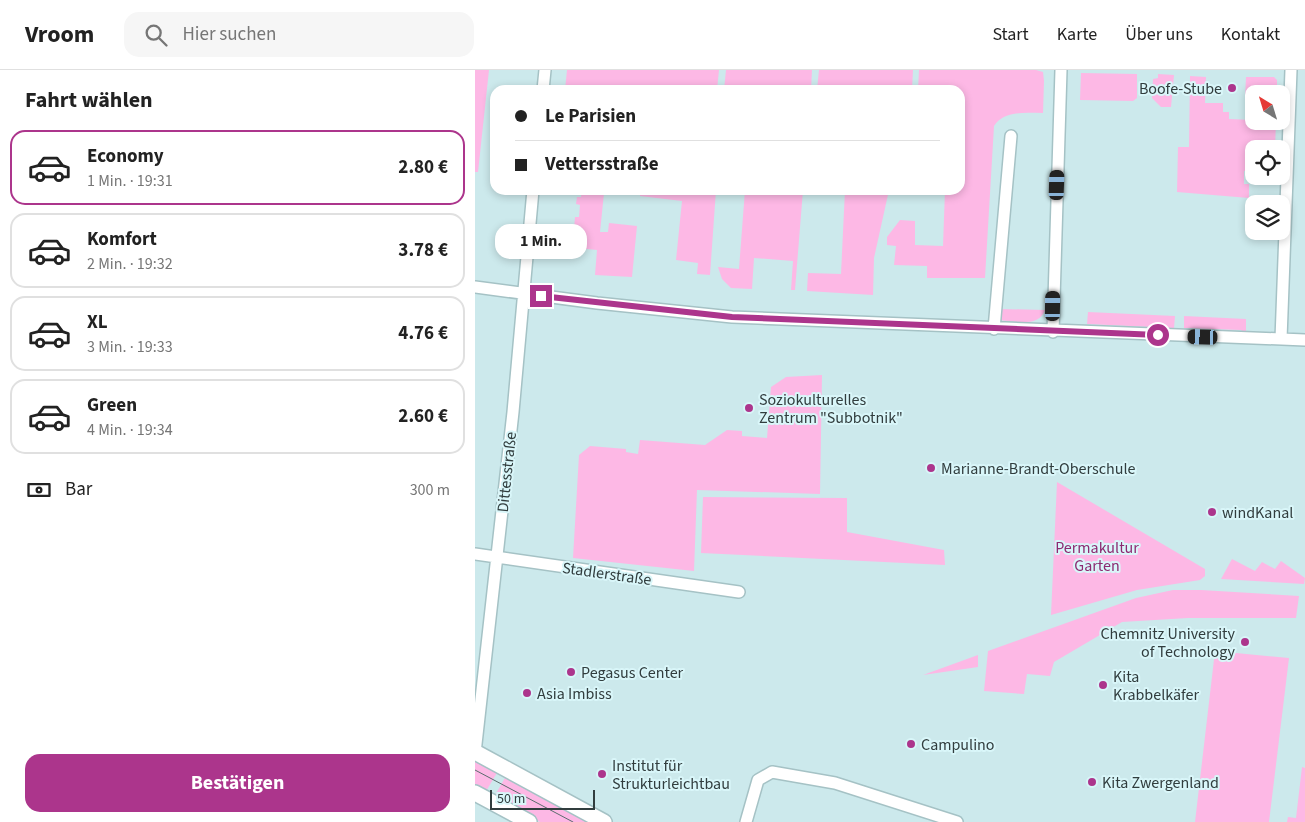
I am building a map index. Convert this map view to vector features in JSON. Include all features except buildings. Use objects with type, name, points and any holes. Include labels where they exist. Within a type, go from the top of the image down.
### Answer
[{"type":"street","points":[[544,85],[545,70]]},
{"type":"street","points":[[1053,332],[1061,70]]},
{"type":"street","points":[[1281,339],[1291,70]]},
{"type":"street","points":[[994,329],[1011,136]]},
{"type":"street","name":"Dittesstraße","points":[[475,752],[497,558],[533,195]]},
{"type":"street","points":[[475,286],[715,316],[1053,332],[1305,340]]},
{"type":"street","name":"Stadlerstraße","points":[[475,554],[739,592]]},
{"type":"street","points":[[475,752],[605,822]]},
{"type":"street","points":[[746,822],[759,780],[772,772],[835,784],[957,822]]},
{"type":"street","points":[[475,793],[529,822]]},
{"type":"green space","points":[[475,70],[489,70],[478,172],[475,172]]},
{"type":"green space","points":[[567,70],[719,70],[718,85],[566,85]]},
{"type":"green space","points":[[726,70],[812,70],[811,85],[724,85]]},
{"type":"green space","points":[[819,70],[913,70],[912,85],[818,85]]},
{"type":"green space","points":[[919,70],[1036,70],[1043,72],[1043,113],[1009,115],[1003,117],[994,126],[985,278],[927,278],[927,266],[894,265],[896,246],[887,245],[887,237],[900,220],[915,221],[915,245],[943,246],[945,195],[965,195],[965,85],[918,85]]},
{"type":"green space","points":[[1081,73],[1137,74],[1137,98],[1133,101],[1080,100]]},
{"type":"green space","points":[[1158,74],[1174,75],[1171,107],[1161,107],[1152,98],[1153,79],[1158,78]]},
{"type":"green space","points":[[1190,76],[1206,77],[1205,103],[1223,103],[1223,112],[1229,112],[1229,119],[1245,120],[1245,130],[1276,130],[1275,140],[1245,140],[1244,184],[1249,185],[1249,195],[1245,195],[1245,198],[1177,192],[1178,147],[1189,147]]},
{"type":"green space","points":[[1246,77],[1274,77],[1277,80],[1277,85],[1246,85]]},
{"type":"green space","points":[[581,195],[604,195],[600,232],[608,232],[609,223],[637,226],[632,277],[595,275],[597,250],[577,248],[571,250],[570,241],[573,241],[575,217],[579,217],[580,205],[576,204],[577,197],[581,197]]},
{"type":"green space","points":[[716,195],[710,275],[697,274],[698,263],[676,260],[682,201],[640,196]]},
{"type":"green space","points":[[745,195],[803,195],[795,290],[791,290],[793,261],[754,258],[752,289],[731,288],[722,279],[718,267],[739,269]]},
{"type":"green space","points":[[845,195],[888,195],[874,258],[873,295],[807,291],[808,273],[841,274]]},
{"type":"green space","points":[[1000,309],[1045,310],[1042,316],[1037,319],[1019,322],[999,320]]},
{"type":"green space","points":[[1088,312],[1175,316],[1174,328],[1087,324]]},
{"type":"green space","points":[[1184,316],[1246,319],[1246,335],[1241,330],[1184,328]]},
{"type":"green space","points":[[822,375],[820,494],[697,490],[694,571],[573,558],[579,455],[590,446],[626,449],[626,452],[638,454],[640,440],[705,445],[727,430],[742,431],[742,436],[767,438],[771,387],[786,377]]},
{"type":"green space","name":"Permakultur Garten","points":[[1057,482],[1205,569],[1205,576],[1200,580],[1137,590],[1051,615]]},
{"type":"green space","points":[[703,497],[847,498],[847,532],[944,550],[945,565],[701,553]]},
{"type":"green space","points":[[1232,559],[1255,571],[1262,562],[1275,569],[1281,561],[1305,578],[1304,584],[1221,579]]},
{"type":"green space","points":[[1173,590],[1299,596],[1296,618],[1188,618],[1122,622],[1054,662],[1050,676],[1027,674],[1024,694],[984,691],[988,651],[1136,598]]},
{"type":"green space","points":[[1215,651],[1289,658],[1269,822],[1195,822]]},
{"type":"green space","points":[[978,655],[978,667],[923,675]]},
{"type":"green space","points":[[475,759],[498,771],[485,793],[475,788]]},
{"type":"green space","points":[[1302,767],[1305,768],[1305,822],[1287,822],[1288,817],[1296,818]]},
{"type":"green space","points":[[506,776],[593,822],[540,822],[494,797]]},
{"type":"tram line","points":[[475,770],[573,822]]},
{"type":"place","name":"Boofe-Stube","points":[[1232,88]]},
{"type":"place","name":"Soziokulturelles Zentrum \"Subbotnik\"","points":[[749,408]]},
{"type":"place","name":"Marianne-Brandt-Oberschule","points":[[931,468]]},
{"type":"place","name":"windKanal","points":[[1212,512]]},
{"type":"place","name":"Chemnitz University of Technology","points":[[1245,642]]},
{"type":"place","name":"Pegasus Center","points":[[571,672]]},
{"type":"place","name":"Kita Krabbelkäfer","points":[[1103,685]]},
{"type":"place","name":"Asia Imbiss","points":[[527,693]]},
{"type":"place","name":"Campulino","points":[[911,744]]},
{"type":"place","name":"Institut für Strukturleichtbau","points":[[602,774]]},
{"type":"place","name":"Kita Zwergenland","points":[[1092,782]]},
{"type":"route","points":[[541,296],[732,317],[1158,335]]}]
